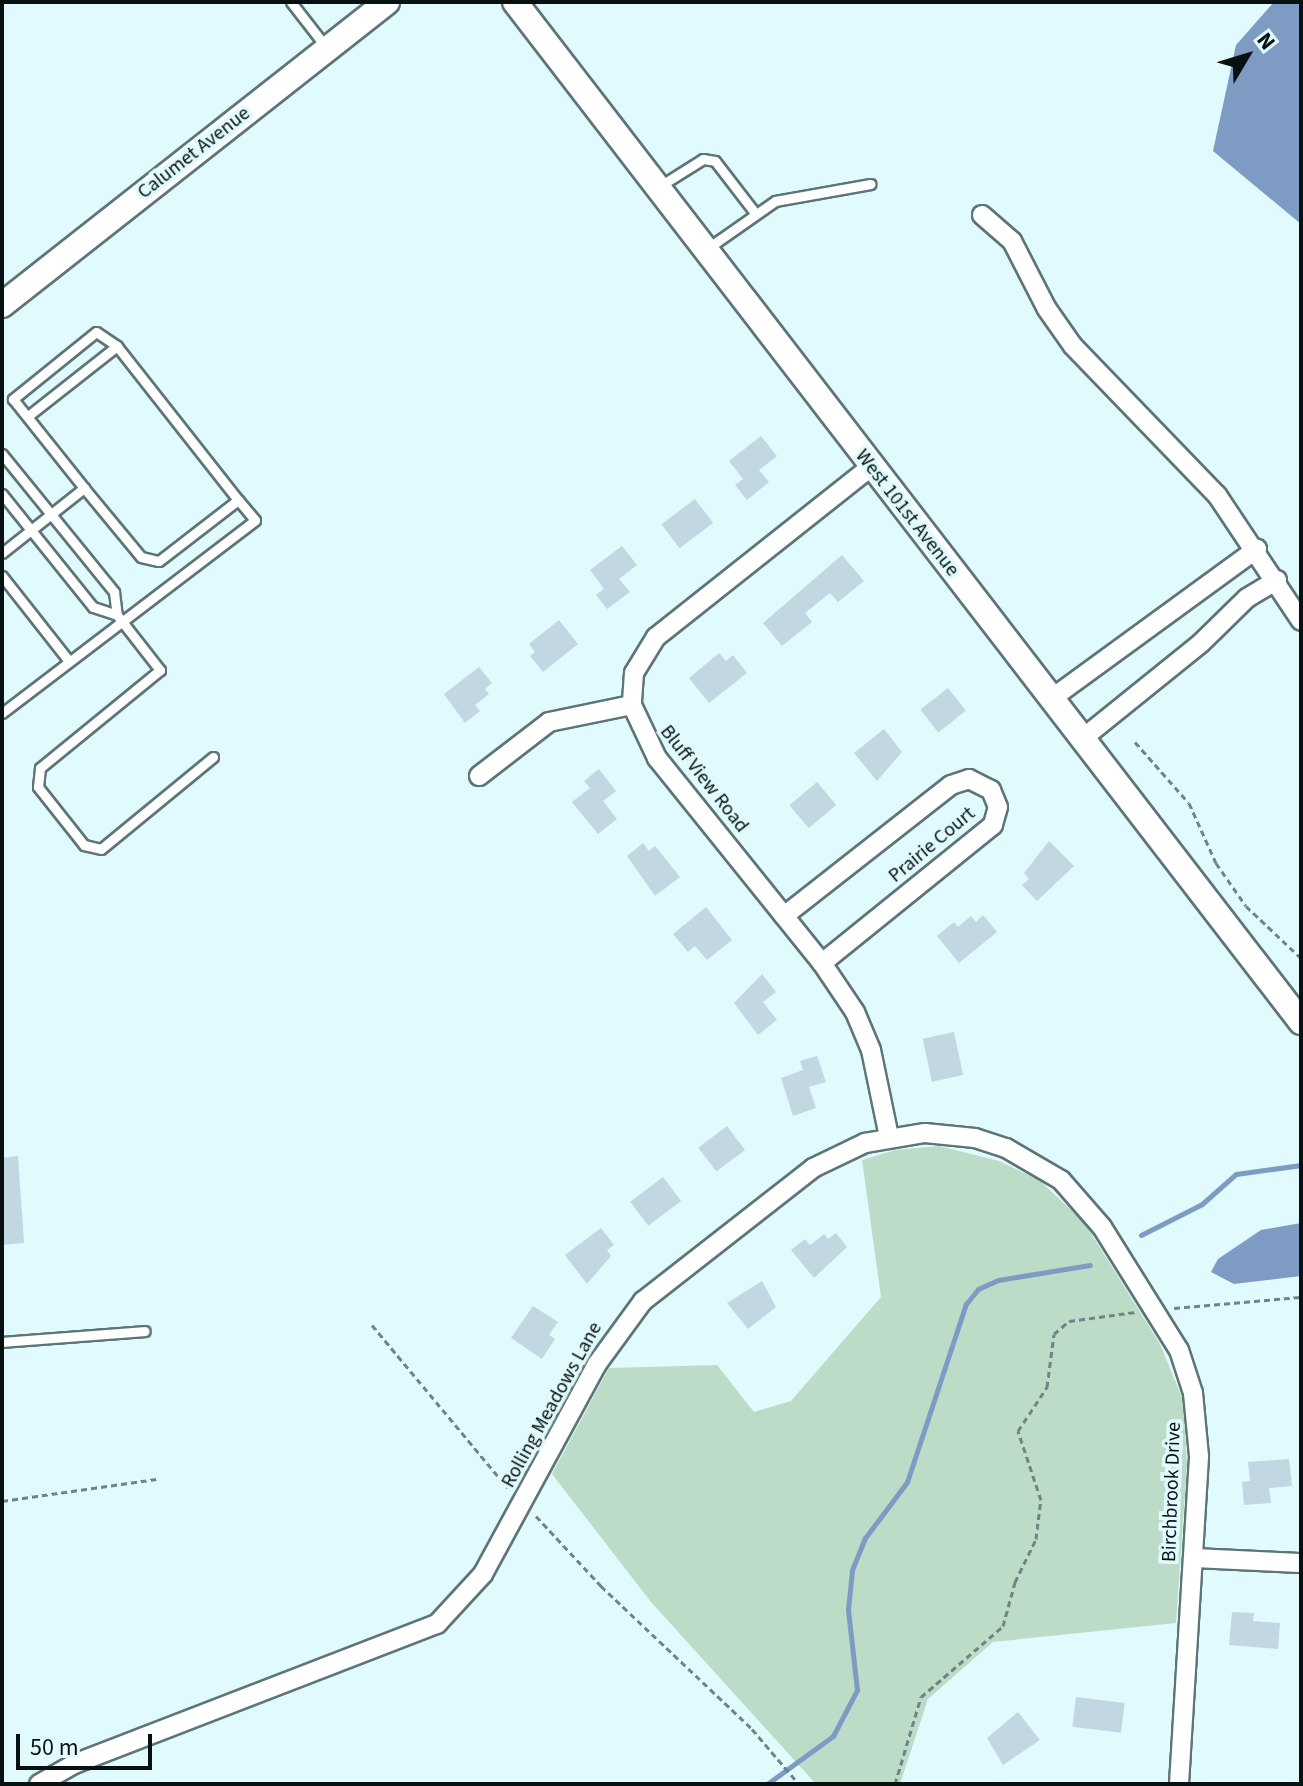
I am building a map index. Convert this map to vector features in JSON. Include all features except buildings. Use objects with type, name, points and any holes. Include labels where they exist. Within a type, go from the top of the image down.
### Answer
[{"type":"street","name":"Calumet Avenue","points":[[2,305],[387,2]]},
{"type":"street","name":"West 101st Avenue","points":[[515,2],[1301,1022]]},
{"type":"street","points":[[982,215],[1012,241],[1047,309],[1073,346],[1180,452],[1257,549],[1301,621]]},
{"type":"street","points":[[479,776],[549,722],[632,705],[634,673],[656,637],[872,466]]},
{"type":"street","points":[[1051,699],[1257,549]]},
{"type":"street","points":[[1082,739],[1201,643],[1247,598],[1277,580]]},
{"type":"street","name":"Bluff View Road","points":[[632,705],[652,752],[822,963],[865,1033],[889,1137]]},
{"type":"street","name":"Prairie Court","points":[[784,916],[951,785],[969,779],[991,790],[998,807],[993,825],[822,963]]},
{"type":"street","name":"Rolling Meadows Lane","points":[[39,1784],[74,1764],[424,1632],[474,1588],[603,1354],[643,1301],[813,1168],[889,1137],[957,1135],[1006,1148],[1061,1180],[1102,1227]]},
{"type":"street","name":"Birchbrook Drive","points":[[1102,1227],[1179,1350],[1197,1413],[1193,1558],[1179,1784]]},
{"type":"street","points":[[1193,1558],[1301,1563]]},
{"type":"lane","points":[[291,2],[328,49]]},
{"type":"lane","points":[[658,188],[703,159],[715,161],[755,213]]},
{"type":"lane","points":[[705,250],[775,201],[870,184]]},
{"type":"lane","points":[[2,713],[119,618],[255,520],[117,346],[96,332],[13,399],[141,557],[159,561],[238,500]]},
{"type":"lane","points":[[28,416],[117,346]]},
{"type":"lane","points":[[2,454],[114,592],[119,618],[160,670],[40,768],[38,787],[84,845],[101,849],[213,757]]},
{"type":"lane","points":[[2,553],[84,488]]},
{"type":"lane","points":[[2,494],[93,607],[119,618]]},
{"type":"lane","points":[[2,576],[69,661]]},
{"type":"lane","points":[[2,1342],[145,1331]]},
{"type":"path","points":[[1135,742],[1189,803],[1216,863],[1246,906],[1301,958]]},
{"type":"path","points":[[895,1784],[923,1694],[1003,1626],[1015,1582],[1036,1539],[1041,1500],[1018,1431],[1047,1387],[1057,1329],[1069,1321],[1301,1297]]},
{"type":"path","points":[[372,1325],[523,1502],[601,1586],[780,1760],[798,1782]]},
{"type":"path","points":[[2,1501],[156,1479]]},
{"type":"green space","points":[[939,1146],[999,1161],[1039,1180],[1084,1222],[1160,1344],[1183,1400],[1187,1465],[1176,1623],[993,1642],[928,1699],[900,1784],[816,1784],[651,1602],[552,1474],[609,1368],[717,1365],[754,1412],[791,1401],[881,1297],[862,1160],[895,1150]]},
{"type":"water","points":[[1274,2],[1301,2],[1301,224],[1213,151],[1236,45]]},
{"type":"water","points":[[1301,1223],[1301,1276],[1234,1284],[1211,1272],[1218,1259],[1261,1230]]},
{"type":"waterway","points":[[1141,1235],[1202,1204],[1236,1174],[1301,1165]]},
{"type":"waterway","points":[[767,1784],[833,1736],[857,1690],[848,1610],[852,1570],[865,1538],[907,1482],[966,1304],[978,1289],[998,1280],[1090,1265]]}]
